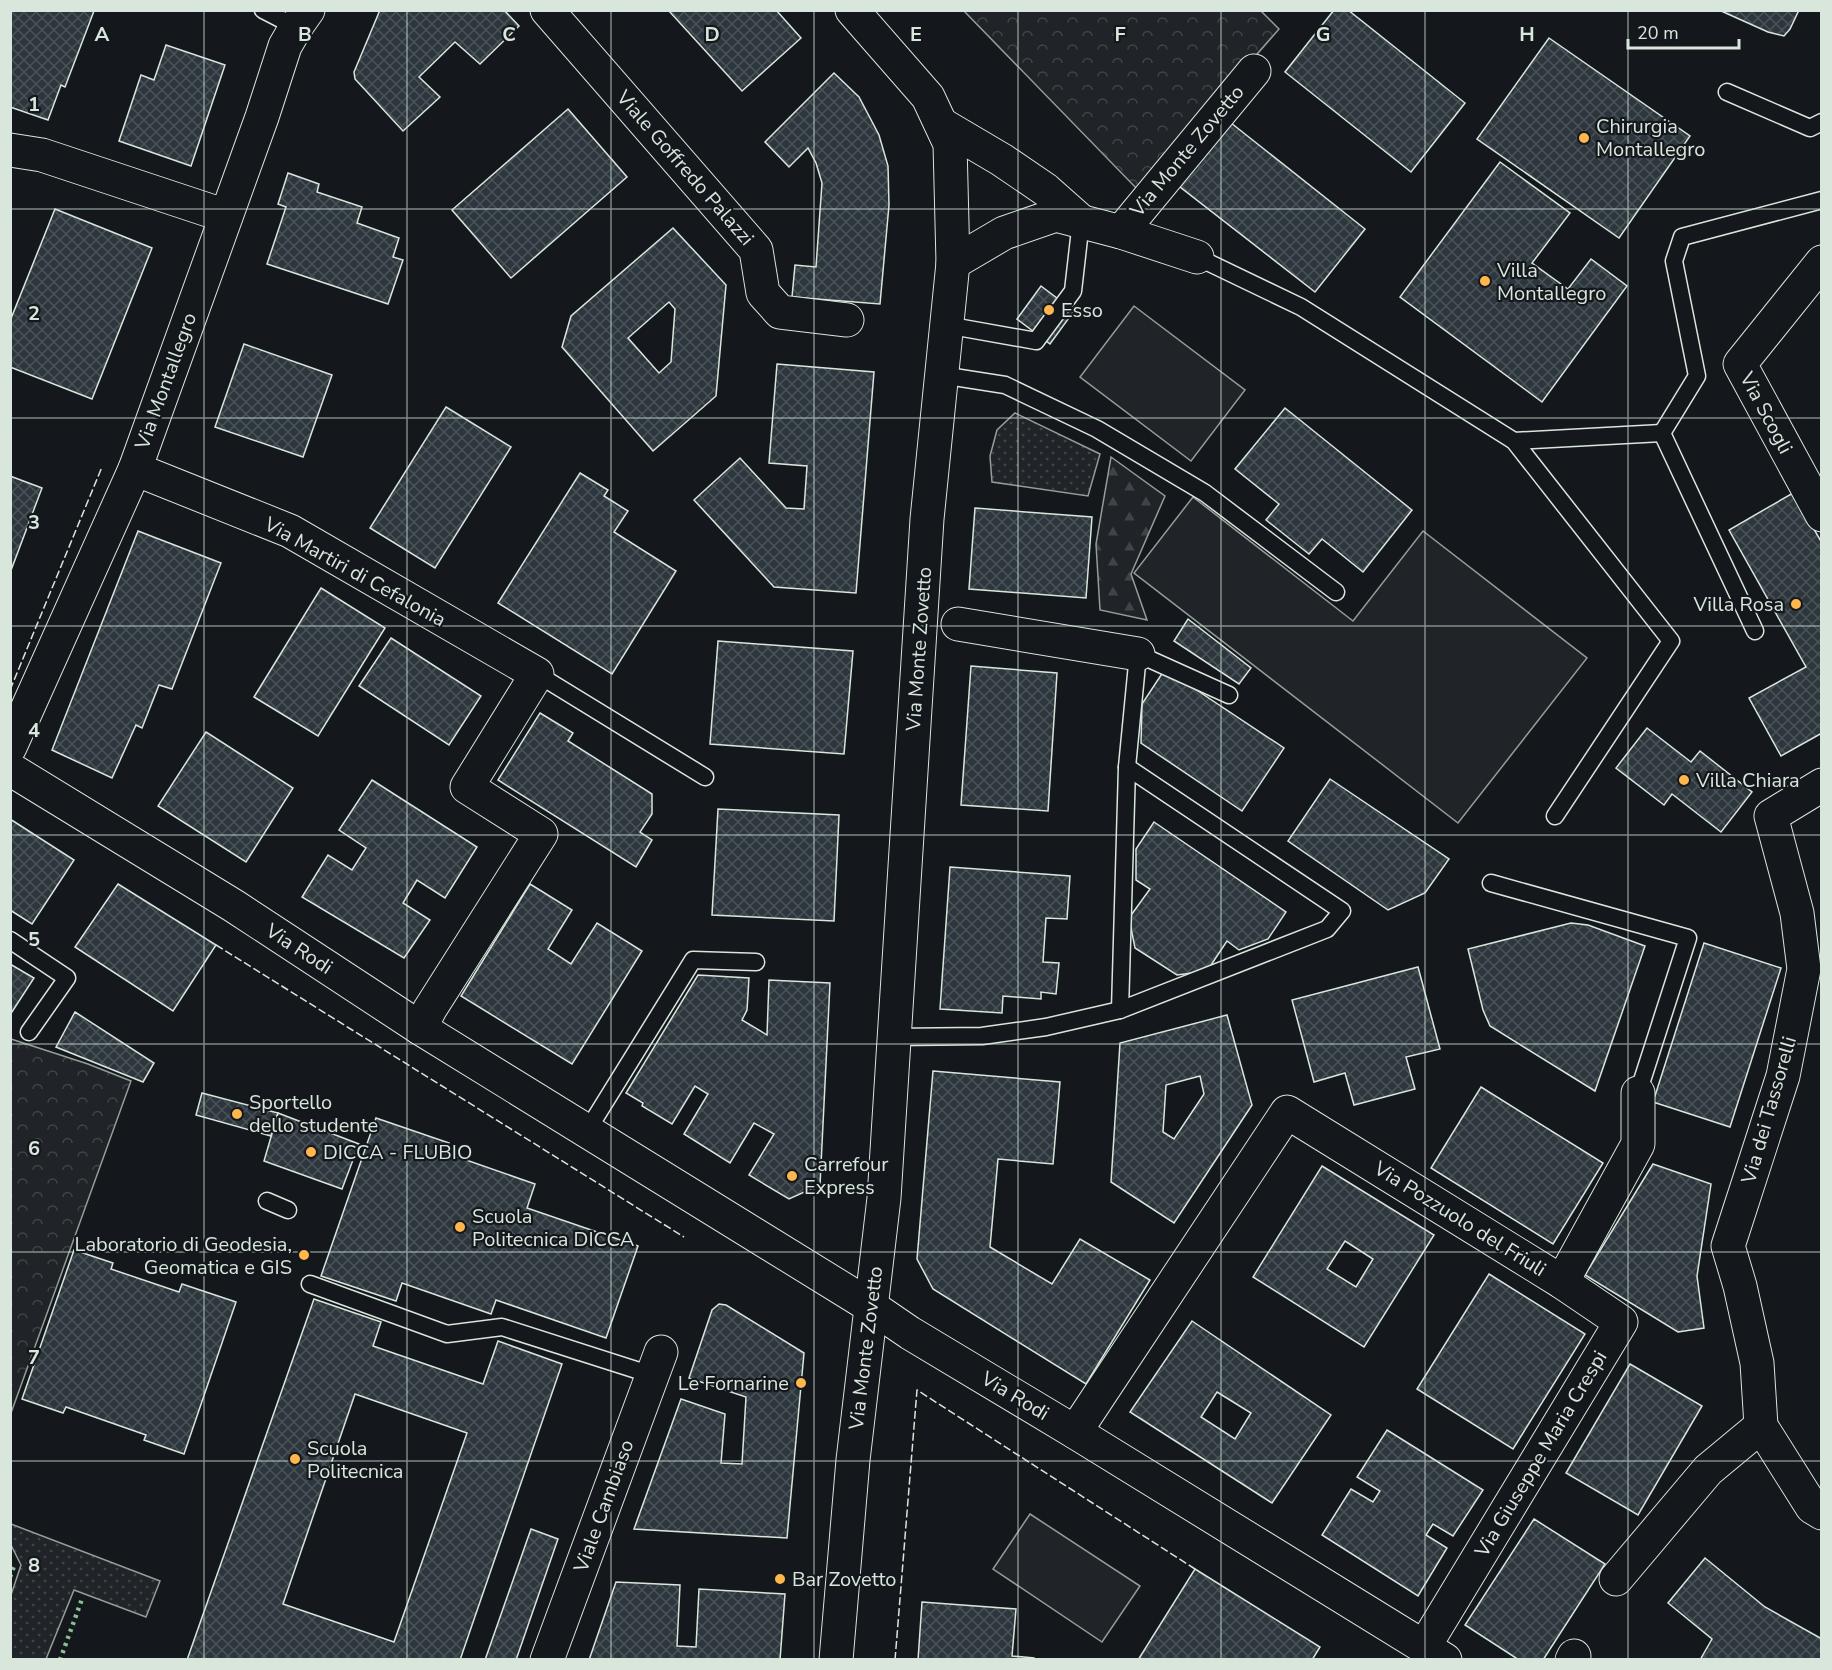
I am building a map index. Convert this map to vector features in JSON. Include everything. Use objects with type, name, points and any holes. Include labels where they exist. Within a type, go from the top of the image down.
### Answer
[{"type":"street","name":"Viale Goffredo Palazzi","points":[[547,10],[756,250],[763,293],[780,312],[847,320]]},
{"type":"street","name":"Via Monte Zovetto","points":[[836,1659],[853,1460],[884,1198],[927,519],[953,263],[950,144],[928,97],[852,10]]},
{"type":"street","name":"Via Montallegro","points":[[10,747],[135,469],[262,117],[285,46],[302,19]]},
{"type":"street","name":"Via Monte Zovetto","points":[[1121,232],[1254,71]]},
{"type":"street","name":"Via Monte Zovetto","points":[[940,124],[1002,160],[1046,190],[1081,221]]},
{"type":"street","points":[[10,150],[42,154],[226,216]]},
{"type":"street","name":"Via Monte Zovetto","points":[[953,263],[1004,233],[1056,215],[1121,232],[1197,257]]},
{"type":"street","name":"Via Scogli","points":[[1821,262],[1740,364],[1821,515]]},
{"type":"street","name":"Via Martiri di Cefalonia","points":[[135,469],[290,531],[537,674]]},
{"type":"street","name":"Via Monte Zovetto","points":[[958,624],[1138,654]]},
{"type":"street","points":[[420,1028],[541,834],[467,788],[537,674]]},
{"type":"street","name":"Via Rodi","points":[[10,769],[234,906],[420,1028],[872,1307],[910,1333],[1434,1653]]},
{"type":"street","name":"Via dei Tassorelli","points":[[1821,785],[1771,816],[1797,913],[1804,969],[1783,1076],[1728,1246],[1740,1286],[1757,1363],[1761,1426],[1812,1507],[1821,1513]]},
{"type":"street","name":"Via Pozzuolo del Friuli","points":[[1075,1432],[1287,1112],[1562,1282],[1638,1144],[1638,1093]]},
{"type":"street","name":"Via Giuseppe Maria Crespi","points":[[1434,1653],[1621,1322],[1562,1282]]},
{"type":"street","name":"Viale Cambiaso","points":[[547,1659],[656,1364]]},
{"type":"street","points":[[1616,1579],[1707,1470],[1761,1426]]},
{"type":"lane","points":[[263,10],[302,19]]},
{"type":"lane","points":[[1726,92],[1810,128],[1821,122]]},
{"type":"lane","points":[[1662,433],[1697,376],[1674,261],[1682,237],[1821,200]]},
{"type":"lane","points":[[946,325],[1036,341],[1073,291],[1081,221]]},
{"type":"lane","points":[[1197,257],[1301,308],[1514,441],[1671,641],[1555,816]]},
{"type":"lane","points":[[940,375],[1005,385],[1097,429],[1205,493],[1336,592]]},
{"type":"lane","points":[[1514,441],[1662,433]]},
{"type":"lane","points":[[1662,433],[1755,631]]},
{"type":"lane","points":[[1120,1010],[1127,767],[1138,654]]},
{"type":"lane","name":"Via Monte Zovetto","points":[[1138,654],[1229,695]]},
{"type":"lane","name":"Via Martiri di Cefalonia","points":[[537,674],[705,777]]},
{"type":"lane","points":[[894,1037],[982,1036],[1046,1027],[1120,1010],[1327,929],[1342,911],[1127,767]]},
{"type":"lane","name":"Via Pozzuolo del Friuli","points":[[1491,883],[1688,938],[1638,1093]]},
{"type":"lane","points":[[10,940],[67,978],[29,1032]]},
{"type":"lane","points":[[587,1131],[693,960],[756,962]]},
{"type":"lane","points":[[267,1201],[288,1210]]},
{"type":"lane","points":[[310,1284],[447,1334],[502,1326],[656,1364]]},
{"type":"green space","points":[[964,11],[1261,11],[1279,29],[1138,190]]},
{"type":"green space","points":[[1134,306],[1245,390],[1191,461],[1080,377]]},
{"type":"green space","points":[[1015,413],[1100,454],[1088,496],[992,482],[990,456],[997,430]]},
{"type":"green space","points":[[1111,457],[1165,496],[1131,574],[1147,620],[1100,610],[1096,544]]},
{"type":"green space","points":[[1193,497],[1353,621],[1423,531],[1587,658],[1458,823],[1134,573]]},
{"type":"green space","points":[[11,1039],[88,1064],[131,1081],[11,1413]]},
{"type":"green space","points":[[1030,1514],[1140,1586],[1102,1642],[993,1569]]},
{"type":"green space","points":[[11,1524],[160,1581],[146,1617],[74,1590],[46,1659],[11,1659],[11,1595],[21,1565],[11,1545]]},
{"type":"building","points":[[10,10],[94,11],[65,87],[61,85],[48,120],[10,107]]},
{"type":"building","points":[[380,10],[504,10],[519,26],[480,64],[455,42],[419,77],[440,97],[403,131],[355,79],[354,72]]},
{"type":"building","points":[[776,10],[801,38],[742,91],[669,11]]},
{"type":"building","points":[[1334,10],[1348,10],[1465,103],[1411,172],[1285,72]]},
{"type":"building","points":[[1719,10],[1799,10],[1784,36],[1768,32]]},
{"type":"building","name":"Chirurgia Montallegro","points":[[1549,38],[1690,136],[1619,238],[1477,139]]},
{"type":"building","points":[[166,45],[225,65],[191,166],[119,141],[141,75],[154,80]]},
{"type":"building","points":[[834,73],[859,97],[879,135],[888,166],[889,205],[880,304],[792,297],[795,265],[816,267],[822,183],[816,163],[808,148],[789,167],[765,142]]},
{"type":"building","points":[[568,109],[627,177],[511,278],[452,210]]},
{"type":"building","points":[[1226,119],[1365,229],[1315,292],[1175,183]]},
{"type":"building","name":"Villa Montallegro","points":[[1500,162],[1570,213],[1532,263],[1568,289],[1591,259],[1627,286],[1542,402],[1400,297]]},
{"type":"building","points":[[288,173],[319,184],[317,192],[362,207],[357,223],[399,238],[393,257],[403,260],[388,304],[267,264],[286,207],[278,204]]},
{"type":"building","points":[[55,209],[152,248],[92,399],[10,367],[10,321]]},
{"type":"building","points":[[673,228],[726,285],[716,396],[653,451],[562,347],[571,316]],"holes":[[[669,302],[675,309],[671,362],[659,373],[628,338]]]},
{"type":"building","points":[[1041,286],[1074,311],[1050,344],[1017,319]]},
{"type":"building","points":[[244,344],[332,375],[303,457],[215,427]]},
{"type":"building","points":[[777,364],[874,372],[856,593],[774,587],[694,500],[740,458],[786,508],[804,509],[807,466],[769,463]]},
{"type":"building","points":[[446,407],[511,447],[435,568],[370,528]]},
{"type":"building","points":[[1285,408],[1412,510],[1363,572],[1322,539],[1309,554],[1266,520],[1279,504],[1235,469]]},
{"type":"building","points":[[580,473],[608,490],[604,496],[628,511],[614,532],[676,571],[612,674],[498,603]]},
{"type":"building","points":[[10,476],[42,488],[10,573]]},
{"type":"building","name":"Villa Rosa","points":[[1793,493],[1822,543],[1822,733],[1781,756],[1749,698],[1806,667],[1729,530]]},
{"type":"building","points":[[975,508],[1092,517],[1086,598],[969,589]]},
{"type":"building","points":[[138,531],[221,563],[172,689],[159,685],[142,728],[136,725],[112,778],[52,750]]},
{"type":"building","points":[[321,588],[385,628],[318,736],[254,697]]},
{"type":"building","points":[[1188,619],[1251,668],[1239,684],[1174,641]]},
{"type":"building","points":[[391,638],[481,696],[449,745],[359,686]]},
{"type":"building","points":[[718,641],[853,651],[844,754],[710,744]]},
{"type":"building","points":[[971,666],[1057,673],[1048,811],[961,805]]},
{"type":"building","points":[[1165,669],[1284,748],[1242,811],[1141,743],[1142,704]]},
{"type":"building","points":[[540,713],[573,733],[568,741],[652,794],[652,814],[640,832],[652,840],[636,867],[498,780]]},
{"type":"building","name":"Villa Chiara","points":[[1647,728],[1691,762],[1700,751],[1752,792],[1721,832],[1672,794],[1664,805],[1616,768]]},
{"type":"building","points":[[206,732],[293,788],[246,862],[158,806]]},
{"type":"building","points":[[1330,779],[1449,859],[1425,893],[1388,910],[1288,841]]},
{"type":"building","points":[[372,780],[477,847],[445,898],[417,880],[403,903],[430,920],[404,958],[302,897],[328,855],[352,870],[366,848],[339,830]]},
{"type":"building","points":[[718,809],[839,815],[834,921],[712,915]]},
{"type":"building","points":[[10,819],[74,860],[32,924],[10,910]]},
{"type":"building","points":[[1154,822],[1286,912],[1268,939],[1239,950],[1227,941],[1207,971],[1177,975],[1135,948],[1129,918],[1150,889],[1136,880],[1136,849]]},
{"type":"building","points":[[950,867],[1070,876],[1067,919],[1046,918],[1043,962],[1059,963],[1056,994],[1041,992],[1041,999],[1003,996],[1002,1013],[940,1009]]},
{"type":"building","points":[[118,884],[216,945],[173,1011],[75,947]]},
{"type":"building","points":[[530,884],[572,910],[548,949],[571,964],[597,923],[642,951],[572,1064],[461,996]]},
{"type":"building","points":[[1571,923],[1588,925],[1645,946],[1595,1091],[1490,1026],[1483,1010],[1468,949]]},
{"type":"building","points":[[1704,943],[1781,968],[1730,1127],[1653,1102]]},
{"type":"building","points":[[10,964],[34,978],[10,1015]]},
{"type":"building","points":[[1418,967],[1440,1049],[1406,1057],[1415,1089],[1354,1105],[1345,1073],[1314,1082],[1292,1000]]},
{"type":"building","points":[[698,975],[749,978],[747,1010],[742,1020],[767,1035],[769,980],[830,983],[820,1185],[789,1199],[749,1175],[774,1134],[754,1123],[730,1163],[684,1134],[708,1094],[695,1086],[672,1124],[642,1106],[643,1103],[626,1093]]},
{"type":"building","points":[[75,1012],[154,1063],[143,1082],[56,1047]]},
{"type":"building","points":[[1227,1015],[1252,1105],[1174,1223],[1111,1182],[1120,1043]],"holes":[[[1200,1076],[1204,1094],[1174,1139],[1163,1132],[1166,1085]]]},
{"type":"building","points":[[933,1071],[1060,1082],[1053,1164],[998,1159],[990,1247],[1052,1284],[1080,1239],[1150,1280],[1086,1384],[933,1289],[917,1259]]},
{"type":"building","points":[[1481,1087],[1603,1163],[1553,1244],[1431,1168]]},
{"type":"building","name":"Sportello dello studente","points":[[202,1093],[278,1113],[271,1136],[196,1115]]},
{"type":"building","name":"DICCA - FLUBIO","points":[[278,1113],[359,1144],[342,1189],[264,1161]]},
{"type":"building","name":"Scuola Politecnica DICCA","points":[[376,1118],[449,1143],[446,1153],[535,1184],[527,1208],[638,1246],[606,1338],[496,1300],[491,1314],[402,1283],[396,1301],[321,1276]]},
{"type":"building","points":[[1653,1164],[1711,1184],[1697,1276],[1704,1328],[1678,1332],[1585,1275]]},
{"type":"building","points":[[1322,1166],[1434,1235],[1364,1347],[1253,1277]],"holes":[[[1345,1241],[1373,1259],[1356,1287],[1327,1269]]]},
{"type":"building","points":[[74,1250],[113,1263],[111,1269],[179,1292],[182,1284],[236,1302],[184,1454],[144,1440],[146,1435],[66,1407],[63,1413],[22,1399]]},
{"type":"building","points":[[1489,1274],[1585,1334],[1513,1449],[1417,1389]]},
{"type":"building","name":"Scuola Politecnica","points":[[314,1299],[381,1322],[373,1346],[483,1384],[498,1341],[562,1364],[460,1660],[187,1660]],"holes":[[[355,1394],[467,1433],[394,1642],[283,1604]]]},
{"type":"building","points":[[719,1304],[726,1305],[804,1353],[787,1538],[634,1529],[681,1399],[725,1414],[721,1463],[742,1464],[746,1397],[689,1378],[712,1310]]},
{"type":"building","points":[[1192,1321],[1331,1415],[1272,1503],[1130,1412]],"holes":[[[1217,1392],[1251,1413],[1235,1439],[1201,1417]]]},
{"type":"building","points":[[1630,1364],[1702,1406],[1638,1515],[1566,1473]]},
{"type":"building","points":[[1387,1430],[1483,1490],[1453,1536],[1433,1524],[1426,1535],[1447,1548],[1418,1596],[1322,1535],[1351,1489],[1373,1502],[1380,1491],[1357,1477]]},
{"type":"building","points":[[1534,1519],[1605,1564],[1543,1660],[1519,1660],[1465,1625]]},
{"type":"building","points":[[531,1529],[558,1539],[516,1660],[485,1660]]},
{"type":"building","points":[[1705,1558],[1765,1607],[1822,1639],[1822,1660],[1700,1660],[1712,1639],[1668,1603]]},
{"type":"building","points":[[1195,1569],[1320,1647],[1312,1660],[1138,1660]]},
{"type":"building","points":[[616,1582],[680,1585],[677,1646],[696,1647],[699,1589],[785,1594],[780,1660],[589,1660]]},
{"type":"building","points":[[922,1602],[1016,1609],[1012,1656],[1034,1658],[1034,1660],[918,1660]]},
{"type":"hedge","points":[[10,1577],[14,1566]]},
{"type":"hedge","points":[[60,1660],[82,1599]]},
{"type":"fence","points":[[10,690],[102,467]]},
{"type":"fence","points":[[216,945],[684,1237]]},
{"type":"fence","points":[[895,1660],[917,1390],[1195,1569]]},
{"type":"place","name":"Chirurgia Montallegro","points":[[1584,138]]},
{"type":"place","name":"Villa Montallegro","points":[[1485,281]]},
{"type":"place","name":"Esso","points":[[1049,310]]},
{"type":"place","name":"Villa Rosa","points":[[1796,604]]},
{"type":"place","name":"Villa Chiara","points":[[1684,780]]},
{"type":"place","name":"Sportello dello studente","points":[[237,1114]]},
{"type":"place","name":"DICCA - FLUBIO","points":[[311,1152]]},
{"type":"place","name":"Carrefour Express","points":[[792,1176]]},
{"type":"place","name":"Scuola Politecnica DICCA","points":[[460,1227]]},
{"type":"place","name":"Laboratorio di Geodesia, Geomatica e GIS","points":[[304,1255]]},
{"type":"place","name":"Le Fornarine","points":[[801,1383]]},
{"type":"place","name":"Scuola Politecnica","points":[[295,1459]]},
{"type":"place","name":"Bar Zovetto","points":[[780,1579]]}]
